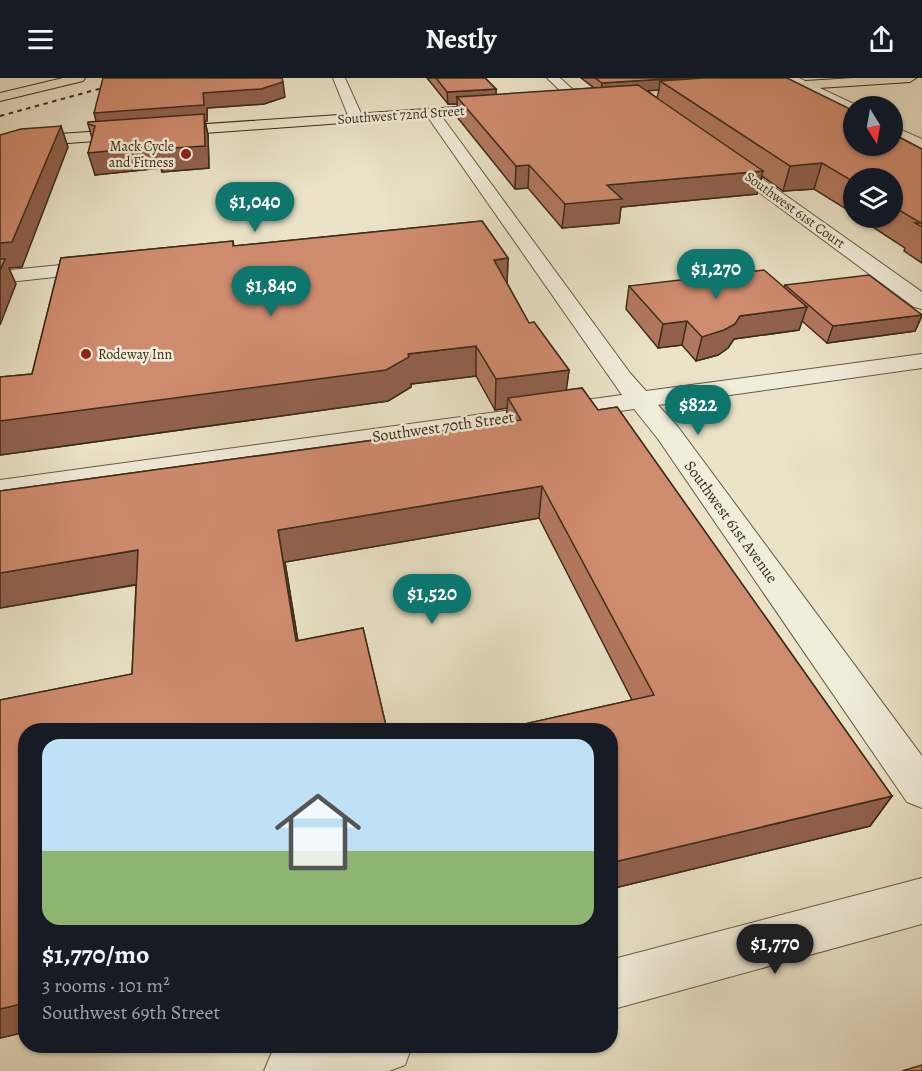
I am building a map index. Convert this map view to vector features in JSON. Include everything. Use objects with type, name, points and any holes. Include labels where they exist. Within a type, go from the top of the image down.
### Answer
[{"type":"main road","points":[[0,86],[34,78]]},
{"type":"main road","points":[[0,98],[79,78]]},
{"type":"main road","points":[[749,84],[762,78]]},
{"type":"main road","points":[[749,84],[804,86],[910,78]]},
{"type":"main road","points":[[554,100],[584,98]]},
{"type":"main road","name":"Southwest 72nd Street","points":[[0,136],[48,131],[354,114],[432,113],[514,103],[354,114],[0,143]]},
{"type":"street","points":[[339,78],[354,114]]},
{"type":"street","points":[[552,78],[584,98]]},
{"type":"street","points":[[789,78],[843,105]]},
{"type":"street","name":"Southwest 61st Avenue","points":[[432,113],[502,228],[638,399],[668,433],[922,789]]},
{"type":"street","points":[[903,136],[922,145]]},
{"type":"street","name":"Southwest 61st Court","points":[[712,150],[922,302]]},
{"type":"street","points":[[0,277],[118,265]]},
{"type":"street","name":"Southwest 70th Street","points":[[0,489],[922,361]]},
{"type":"street","points":[[618,983],[922,902]]},
{"type":"street","points":[[291,1071],[359,1053]]},
{"type":"building","points":[[103,78],[282,78],[283,82],[261,89],[203,93],[204,105],[94,113]]},
{"type":"building","points":[[436,78],[485,78],[496,89],[447,92]]},
{"type":"building","points":[[595,78],[681,78],[602,83]]},
{"type":"building","points":[[703,78],[787,78],[843,106],[843,156],[903,156],[903,139],[922,149],[922,227],[915,223],[921,223],[903,212],[903,168],[843,168],[843,175],[822,163],[790,166],[660,81]]},
{"type":"building","points":[[638,85],[763,171],[607,185],[622,199],[565,204],[529,165],[516,166],[457,97]]},
{"type":"building","points":[[204,114],[205,146],[156,149],[157,146],[88,153],[95,126],[88,122]]},
{"type":"building","points":[[61,126],[12,242],[0,243],[0,135],[21,129]]},
{"type":"building","points":[[482,221],[508,258],[494,260],[529,323],[534,322],[569,370],[496,379],[476,346],[408,354],[409,357],[386,370],[0,421],[0,377],[32,374],[61,258],[233,241],[233,246]]},
{"type":"building","points":[[0,259],[5,259],[0,271]]},
{"type":"building","points":[[764,270],[807,307],[740,316],[735,324],[702,337],[687,321],[663,324],[629,286]]},
{"type":"building","points":[[869,275],[922,315],[833,326],[785,285]]},
{"type":"building","points":[[582,388],[598,410],[617,407],[892,796],[618,861],[618,723],[529,723],[654,695],[542,486],[278,530],[296,641],[363,628],[385,723],[18,723],[18,1005],[0,1009],[0,700],[132,674],[138,550],[0,573],[0,491],[521,420],[508,398]]},
{"type":"building","points":[[922,1065],[922,1071],[902,1071]]},
{"type":"railway","points":[[0,116],[139,78]]},
{"type":"place","name":"Mack Cycle and Fitness","points":[[186,154]]},
{"type":"place","name":"Rodeway Inn","points":[[86,354]]}]
